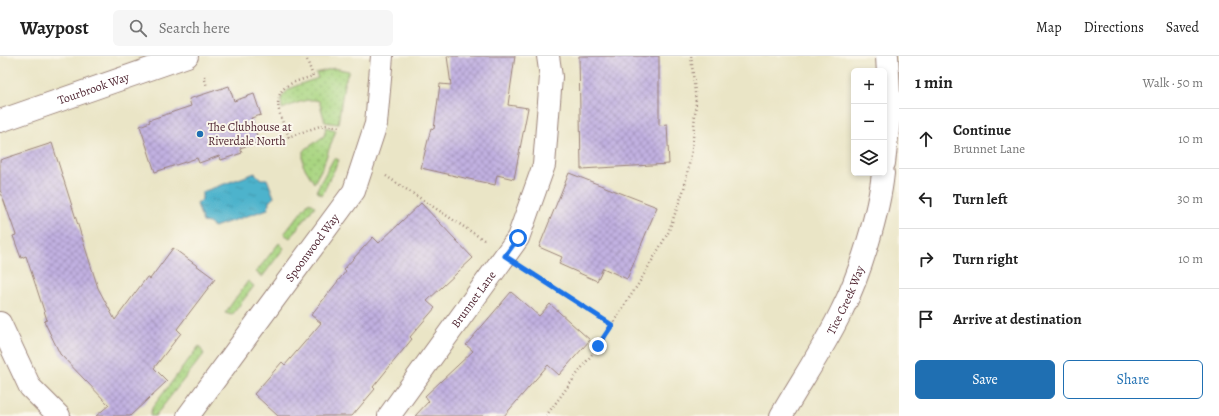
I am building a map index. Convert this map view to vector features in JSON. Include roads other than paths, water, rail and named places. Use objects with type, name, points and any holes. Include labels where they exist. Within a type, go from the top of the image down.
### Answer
[{"type":"street","name":"Tourbrook Way","points":[[0,121],[147,62],[187,56]]},
{"type":"street","name":"Spoonwood Way","points":[[188,416],[354,191],[376,124],[382,56]]},
{"type":"street","name":"Brunnet Lane","points":[[389,416],[518,238],[544,165],[551,77],[548,56]]},
{"type":"street","points":[[887,56],[890,112],[887,140]]},
{"type":"street","name":"Tice Creek Way","points":[[781,416],[842,310],[862,258],[881,188],[883,176]]},
{"type":"street","points":[[0,323],[30,388],[60,416]]},
{"type":"water","points":[[255,173],[261,179],[267,179],[274,197],[269,202],[268,209],[214,227],[209,223],[203,222],[197,204],[202,200],[202,192]]},
{"type":"place","name":"The Clubhouse at Riverdale North","points":[[200,134]]}]
